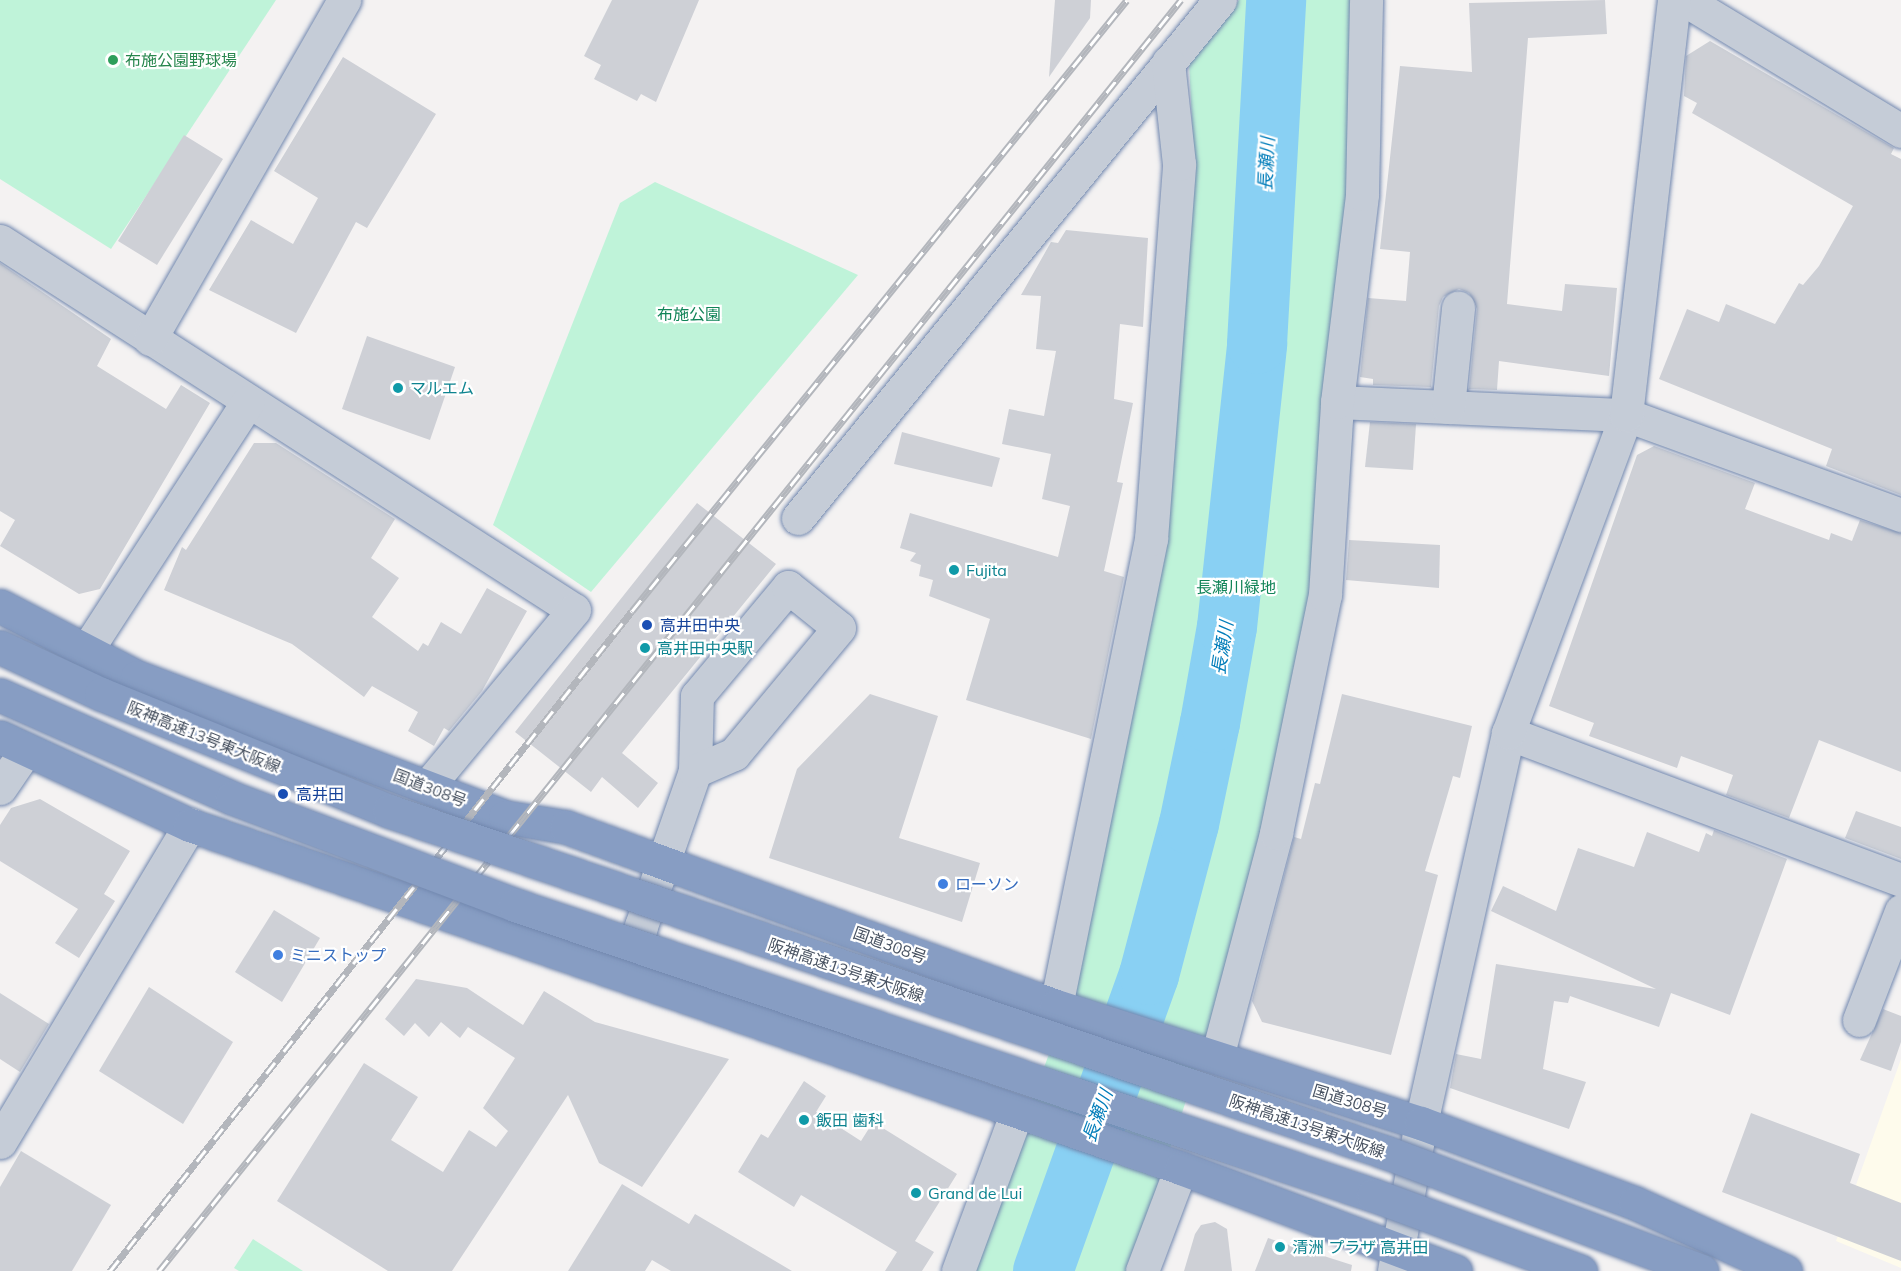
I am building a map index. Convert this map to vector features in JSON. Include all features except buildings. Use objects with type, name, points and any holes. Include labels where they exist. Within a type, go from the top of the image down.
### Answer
[{"type":"highway","name":"国道308号","points":[[0,606],[136,677],[505,817],[566,827],[1056,1006],[1421,1123],[1635,1203],[1785,1271]]},
{"type":"highway","name":"阪神高速13号東大阪線","points":[[0,647],[100,694],[422,823],[1388,1153],[1702,1271]]},
{"type":"highway","points":[[0,695],[232,798],[515,905],[1373,1195],[1580,1271]]},
{"type":"highway","points":[[13,743],[190,825],[630,981],[1016,1114],[1181,1168],[1396,1260],[1455,1271]]},
{"type":"street","points":[[150,339],[344,0]]},
{"type":"street","points":[[798,518],[1220,0]]},
{"type":"street","points":[[1217,1057],[1276,833],[1326,595],[1337,402],[1362,194],[1366,0]]},
{"type":"street","points":[[1396,1260],[1421,1123],[1508,733],[1626,415],[1674,0]]},
{"type":"street","points":[[1684,0],[1901,130]]},
{"type":"street","points":[[1056,1006],[1151,539],[1179,164],[1168,63]]},
{"type":"street","points":[[0,241],[574,610],[427,787]]},
{"type":"street","points":[[1448,407],[1458,308]]},
{"type":"street","points":[[86,651],[248,402]]},
{"type":"street","points":[[1337,402],[1626,415],[1901,515]]},
{"type":"street","points":[[630,981],[641,926],[695,771],[697,696],[788,587],[839,628],[734,754],[695,771]]},
{"type":"street","points":[[1508,733],[1901,880]]},
{"type":"street","points":[[0,788],[13,743]]},
{"type":"street","points":[[0,1142],[190,825]]},
{"type":"street","points":[[1859,1020],[1901,911]]},
{"type":"street","points":[[958,1271],[1016,1114]]},
{"type":"street","points":[[1142,1271],[1181,1168]]},
{"type":"shaded area","points":[[1901,1059],[1901,1268],[1836,1241]]},
{"type":"green space","name":"布施公園野球場","points":[[0,0],[276,0],[111,249],[0,179]]},
{"type":"green space","name":"長瀬川緑地","points":[[1239,0],[1353,0],[1348,193],[1320,526],[1291,715],[1202,1053],[1129,1271],[968,1271],[1071,995],[1194,163],[1189,62]]},
{"type":"green space","name":"布施公園","points":[[655,182],[858,275],[591,592],[493,525],[620,203]]},
{"type":"green space","points":[[253,1239],[303,1271],[239,1271],[234,1268]]},
{"type":"waterway","name":"長瀬川","points":[[1043,1271],[1149,975],[1189,824],[1210,723],[1227,627],[1257,344],[1276,0]]},
{"type":"railway","points":[[110,1271],[632,611],[1127,0]]},
{"type":"railway","points":[[159,1271],[1181,0]]},
{"type":"place","name":"布施公園野球場","points":[[113,60]]},
{"type":"place","name":"マルエム","points":[[398,388]]},
{"type":"place","name":"Fujita","points":[[954,570]]},
{"type":"place","name":"高井田中央","points":[[647,625]]},
{"type":"place","name":"高井田中央駅","points":[[645,648]]},
{"type":"place","name":"高井田","points":[[283,794]]},
{"type":"place","name":"ローソン","points":[[943,884]]},
{"type":"place","name":"ミニストップ","points":[[278,955]]},
{"type":"place","name":"飯田 歯科","points":[[804,1120]]},
{"type":"place","name":"Grand de Lui","points":[[916,1193]]},
{"type":"place","name":"清洲 プラザ 高井田","points":[[1280,1247]]}]
